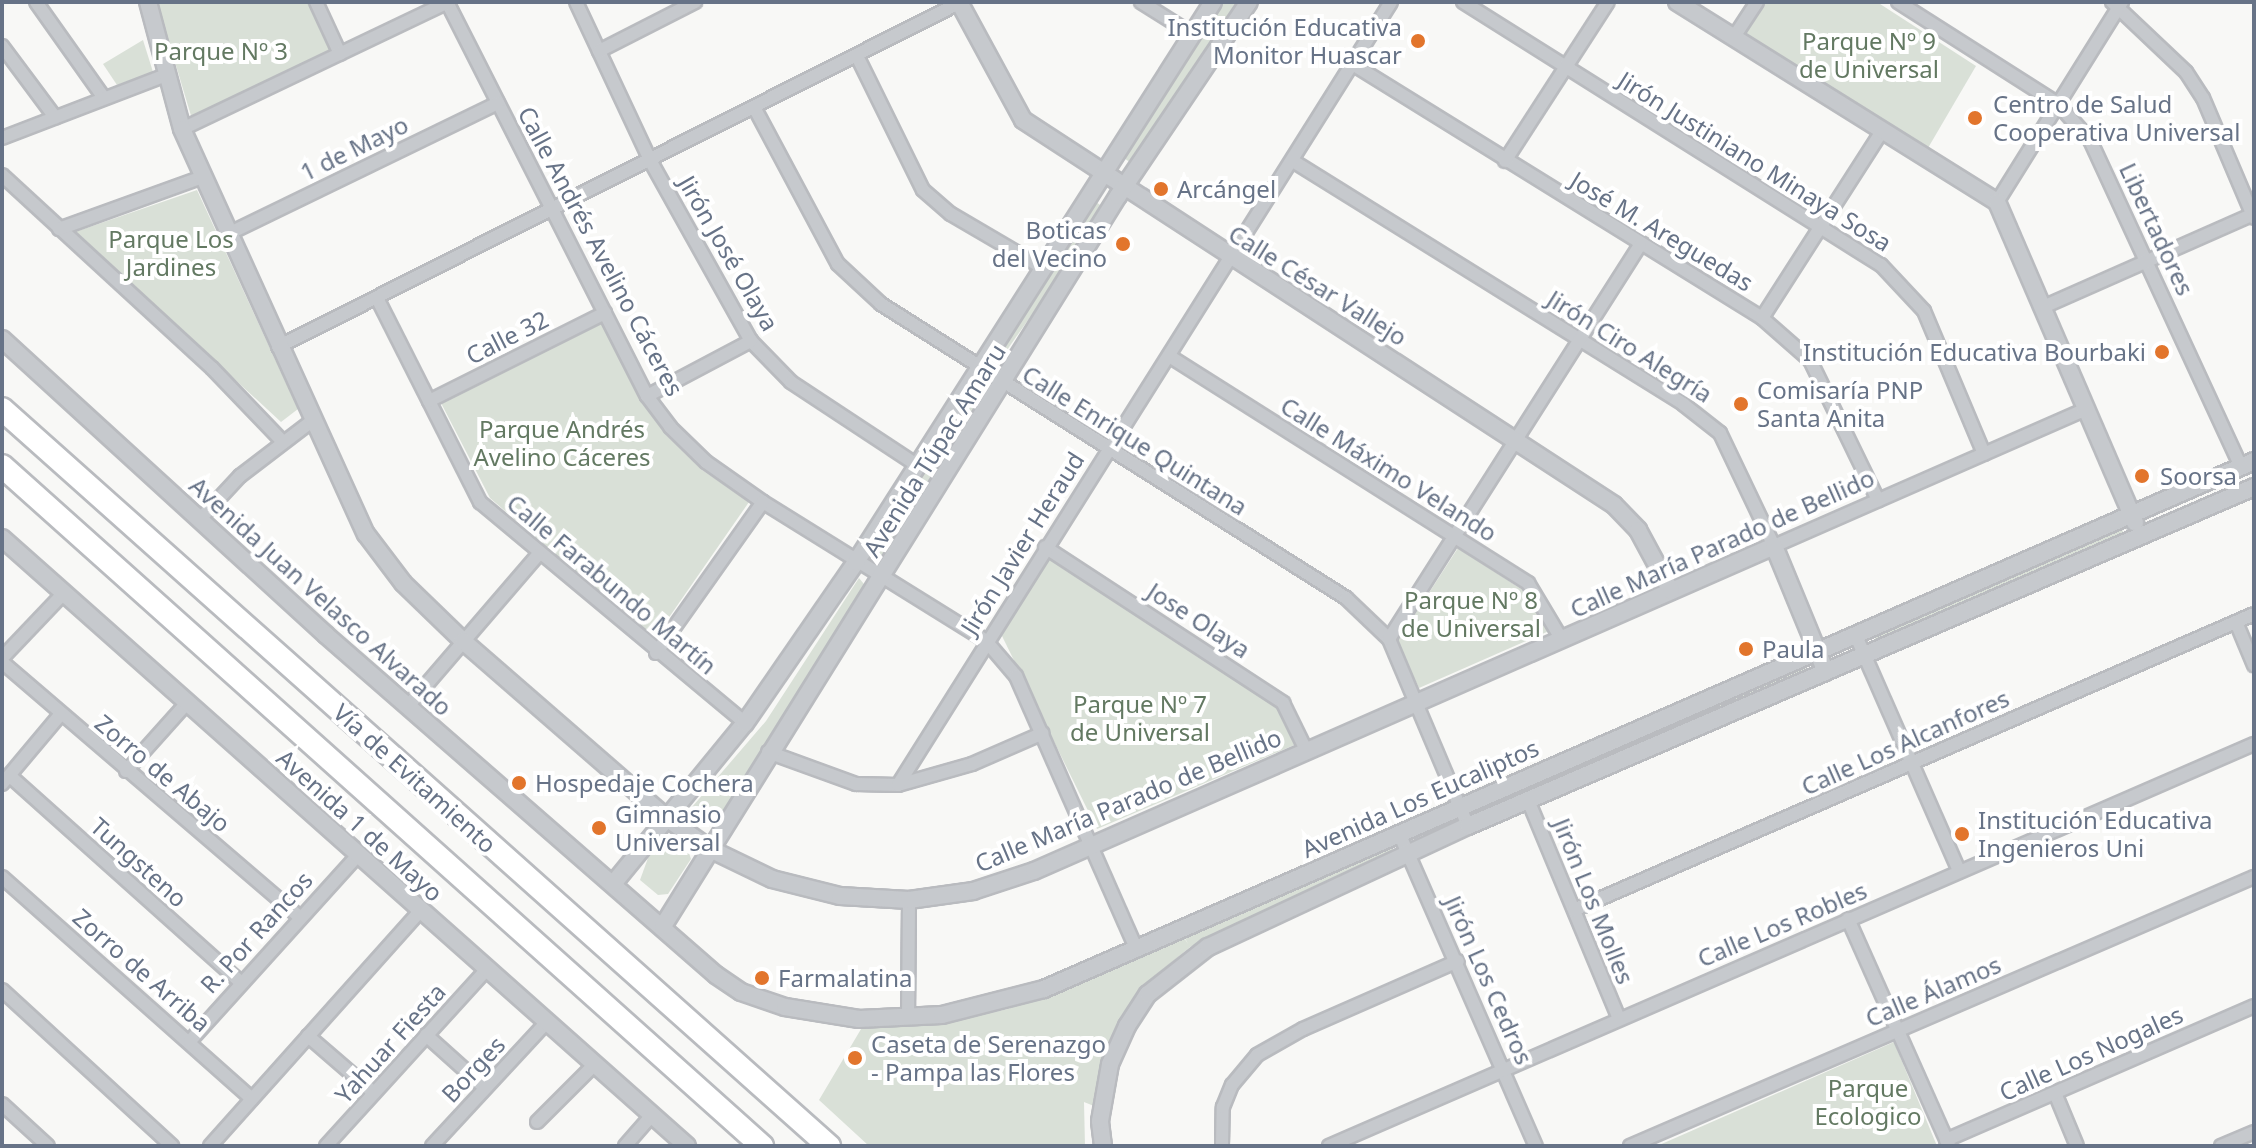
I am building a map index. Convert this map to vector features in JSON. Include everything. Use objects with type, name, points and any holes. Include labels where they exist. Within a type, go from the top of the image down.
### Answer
[{"type":"highway","name":"Vía de Evitamiento","points":[[2,409],[829,1146]]},
{"type":"highway","name":"Vía de Evitamiento","points":[[2,466],[762,1146]]},
{"type":"street","points":[[36,2],[104,98]]},
{"type":"street","name":"Calle María Parado de Bellido","points":[[148,2],[182,129],[228,234],[366,534],[403,583],[463,641],[668,819],[710,849],[799,886],[840,896],[909,900],[973,891],[1416,706],[2086,409]]},
{"type":"street","points":[[316,2],[340,54]]},
{"type":"street","points":[[182,129],[447,2]]},
{"type":"street","name":"Calle Andrés Avelino Cáceres","points":[[447,2],[647,396],[688,447],[763,502],[986,641],[1016,676],[1137,950]]},
{"type":"street","name":"Jirón José Olaya","points":[[576,2],[651,162],[751,341],[791,382],[917,465]]},
{"type":"street","points":[[599,51],[695,2]]},
{"type":"street","points":[[278,347],[651,162],[960,2]]},
{"type":"street","name":"Calle César Vallejo","points":[[960,2],[1023,120],[1232,259],[1516,437],[1614,505],[1638,530],[1671,591]]},
{"type":"street","points":[[1141,2],[1192,34]]},
{"type":"street","name":"Avenida Túpac Amaru","points":[[613,884],[745,723],[856,562],[977,367],[1213,2]]},
{"type":"street","name":"Avenida Túpac Amaru","points":[[663,926],[768,752],[884,577],[1124,188],[1249,2]]},
{"type":"street","name":"Jirón Javier Heraud","points":[[898,785],[1045,547],[1232,259],[1391,2]]},
{"type":"street","name":"Jirón Justiniano Minaya Sosa","points":[[1463,2],[1881,265],[1924,311],[1984,454]]},
{"type":"street","points":[[1505,161],[1608,2]]},
{"type":"street","points":[[1677,2],[1997,202],[2140,536]]},
{"type":"street","points":[[1734,37],[1757,2]]},
{"type":"street","name":"Libertadores","points":[[1898,2],[2058,104],[2090,140],[2248,464]]},
{"type":"street","points":[[1997,202],[2118,4],[2179,63],[2203,98],[2254,216],[2043,307]]},
{"type":"street","points":[[2,46],[55,117]]},
{"type":"street","points":[[857,56],[923,190],[951,214],[1043,268]]},
{"type":"street","name":"José M. Areguedas","points":[[1354,65],[1762,318],[1810,360],[1878,500]]},
{"type":"street","points":[[2,138],[166,75]]},
{"type":"street","name":"1 de Mayo","points":[[228,234],[498,103]]},
{"type":"street","name":"Calle Enrique Quintana","points":[[754,107],[838,264],[881,304],[1004,385],[1346,598],[1389,639],[1468,826]]},
{"type":"street","points":[[1762,318],[1882,131]]},
{"type":"street","name":"Jirón Ciro Alegría","points":[[1293,161],[1577,341],[1683,404],[1720,433],[1774,546],[1826,672]]},
{"type":"street","points":[[2,175],[212,368],[281,440]]},
{"type":"street","points":[[59,229],[203,177]]},
{"type":"street","points":[[1389,639],[1640,245]]},
{"type":"street","name":"Calle Farabundo Martín","points":[[377,298],[480,502],[538,555],[745,723]]},
{"type":"street","name":"Calle 32","points":[[429,401],[605,313]]},
{"type":"street","name":"Avenida Juan Velasco Alvarado","points":[[2,339],[408,706],[613,884]]},
{"type":"street","points":[[647,396],[751,341]]},
{"type":"street","name":"Calle Máximo Velando","points":[[1169,356],[1528,583],[1562,640]]},
{"type":"street","points":[[200,519],[281,440],[312,421]]},
{"type":"street","name":"Avenida Los Eucaliptos","points":[[613,884],[741,992],[820,1014],[908,1017],[990,1005],[1137,950],[2248,464]]},
{"type":"street","name":"Avenida Los Eucaliptos","points":[[1103,1146],[1100,1121],[1110,1064],[1148,994],[1178,967],[1254,923],[1408,852],[2254,487]]},
{"type":"street","points":[[656,653],[763,502]]},
{"type":"street","name":"Avenida 1 de Mayo","points":[[2,538],[687,1146]]},
{"type":"street","name":"Jose Olaya","points":[[1045,547],[1283,703],[1307,752]]},
{"type":"street","points":[[408,706],[538,555]]},
{"type":"street","points":[[2,660],[63,594]]},
{"type":"street","name":"Calle Los Alcanfores","points":[[1574,910],[2254,614]]},
{"type":"street","points":[[2236,622],[2254,665]]},
{"type":"street","points":[[1856,636],[1959,871]]},
{"type":"street","name":"Zorro de Abajo","points":[[2,660],[60,715],[298,916]]},
{"type":"street","points":[[126,771],[186,704]]},
{"type":"street","points":[[6,780],[60,715]]},
{"type":"street","points":[[768,752],[856,784],[898,785],[972,764],[1043,733]]},
{"type":"street","name":"Calle Los Robles","points":[[1329,1146],[2254,744]]},
{"type":"street","name":"Tungsteno","points":[[6,780],[240,982]]},
{"type":"street","name":"Jirón Los Molles","points":[[1528,800],[1619,1019]]},
{"type":"street","name":"Jirón Los Cedros","points":[[1399,833],[1458,961],[1536,1146]]},
{"type":"street","name":"R. Por Rancos","points":[[190,1041],[298,916],[358,855]]},
{"type":"street","name":"Zorro de Arriba","points":[[2,877],[252,1099]]},
{"type":"street","name":"Calle Álamos","points":[[1630,1146],[2254,877]]},
{"type":"street","points":[[908,1017],[909,900]]},
{"type":"street","points":[[210,1146],[420,911]]},
{"type":"street","points":[[1848,919],[1947,1143]]},
{"type":"street","points":[[1222,1146],[1223,1107],[1232,1085],[1257,1055],[1303,1029],[1458,961]]},
{"type":"street","name":"Yahuar Fiesta","points":[[326,1146],[487,969]]},
{"type":"street","points":[[2,990],[172,1146]]},
{"type":"street","name":"Calle Los Nogales","points":[[1947,1143],[2254,1006]]},
{"type":"street","name":"Borges","points":[[432,1146],[546,1023]]},
{"type":"street","points":[[426,1035],[485,1088]]},
{"type":"street","points":[[308,1036],[374,1093]]},
{"type":"street","points":[[537,1122],[594,1065]]},
{"type":"street","points":[[2055,1093],[2077,1146]]},
{"type":"street","points":[[2,1104],[48,1146]]},
{"type":"street","points":[[625,1146],[652,1115]]},
{"type":"street","points":[[2221,1146],[2254,1132]]},
{"type":"green space","name":"Parque Nº 3","points":[[157,2],[308,2],[331,50],[192,119]]},
{"type":"green space","points":[[1224,2],[1238,2],[1135,166],[1124,158]]},
{"type":"green space","name":"Parque Nº 9 de Universal","points":[[1766,2],[1877,2],[1976,66],[1928,148],[1743,36]]},
{"type":"green space","points":[[143,40],[153,72],[117,85],[103,64]]},
{"type":"green space","name":"Parque Los Jardines","points":[[197,190],[298,409],[281,422],[75,232]]},
{"type":"green space","points":[[1096,202],[1106,209],[1004,355],[994,348]]},
{"type":"green space","name":"Parque Andrés Avelino Cáceres","points":[[601,321],[643,404],[666,435],[702,470],[749,502],[654,639],[490,498],[440,401]]},
{"type":"green space","points":[[975,396],[986,402],[887,558],[881,560],[875,556],[876,547]]},
{"type":"green space","points":[[2121,527],[2124,534],[1876,640],[1872,632]]},
{"type":"green space","name":"Parque Nº 8 de Universal","points":[[1458,548],[1527,593],[1549,631],[1419,688],[1397,642]]},
{"type":"green space","name":"Parque Nº 7 de Universal","points":[[1051,557],[1285,711],[1299,743],[1097,829],[1001,634]]},
{"type":"green space","points":[[859,578],[868,589],[714,826],[695,824],[692,807],[766,721]]},
{"type":"green space","points":[[1805,667],[1807,671],[1477,816],[1476,809]]},
{"type":"green space","points":[[665,838],[686,844],[691,859],[668,894],[658,895],[640,880],[648,858]]},
{"type":"green space","points":[[1391,847],[1393,853],[1190,947],[1155,976],[1123,1017],[1094,1106],[1084,1102],[1085,1146],[869,1146],[819,1100],[864,1024],[948,1022],[1008,1009],[1183,936],[1188,944],[1185,938]]},
{"type":"green space","name":"Parque Ecologico","points":[[1894,1042],[1937,1146],[1657,1146]]},
{"type":"place","name":"Institución Educativa Monitor Huascar","points":[[1418,41]]},
{"type":"place","name":"Centro de Salud Cooperativa Universal","points":[[1975,118]]},
{"type":"place","name":"Arcángel","points":[[1161,189]]},
{"type":"place","name":"Boticas del Vecino","points":[[1123,244]]},
{"type":"place","name":"Institución Educativa Bourbaki","points":[[2162,352]]},
{"type":"place","name":"Comisaría PNP Santa Anita","points":[[1741,404]]},
{"type":"place","name":"Soorsa","points":[[2142,476]]},
{"type":"place","name":"Paula","points":[[1746,649]]},
{"type":"place","name":"Hospedaje Cochera","points":[[519,783]]},
{"type":"place","name":"Gimnasio Universal","points":[[599,828]]},
{"type":"place","name":"Institución Educativa Ingenieros Uni","points":[[1962,834]]},
{"type":"place","name":"Farmalatina","points":[[762,978]]},
{"type":"place","name":"Caseta de Serenazgo - Pampa las Flores","points":[[855,1058]]}]
